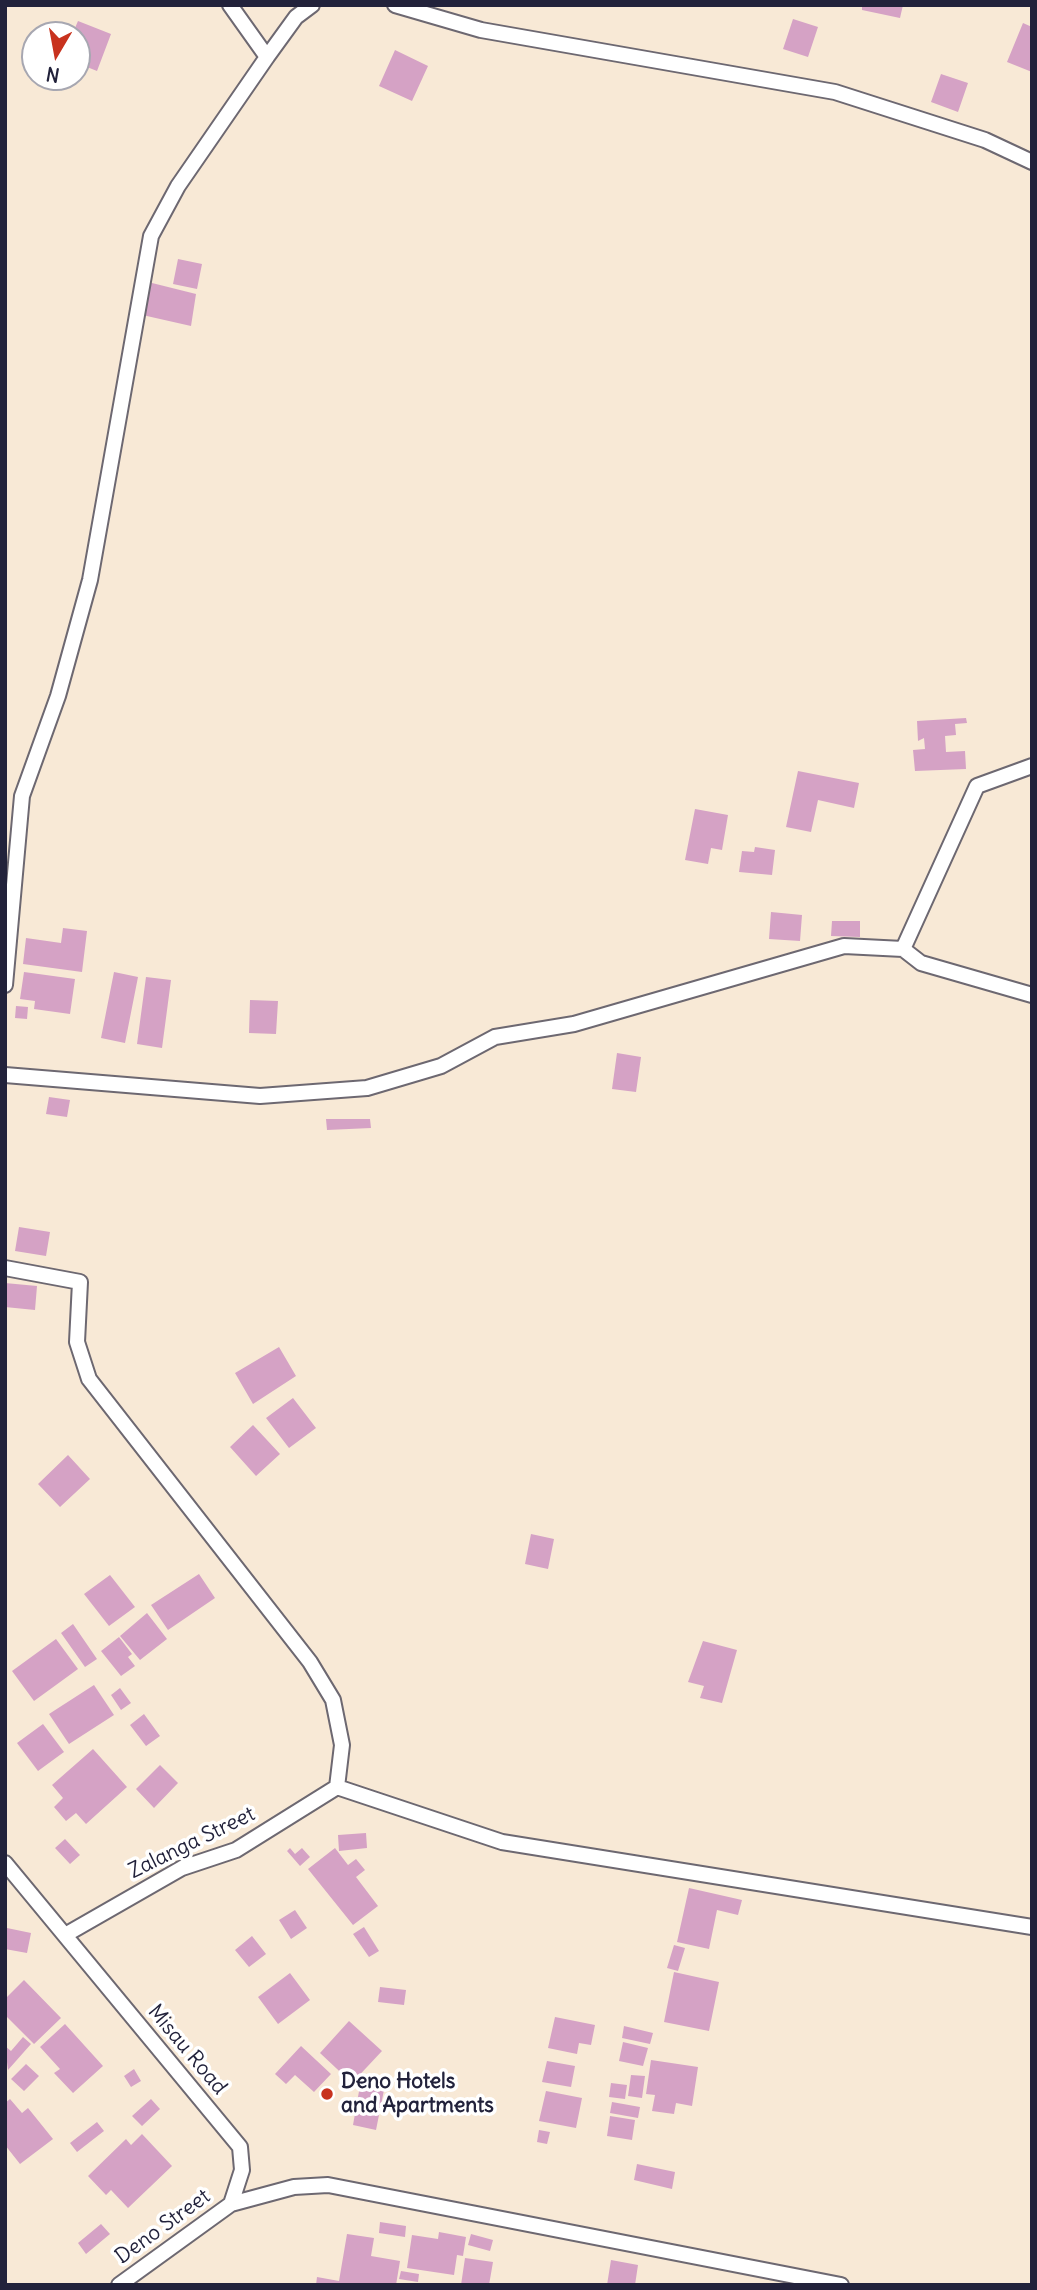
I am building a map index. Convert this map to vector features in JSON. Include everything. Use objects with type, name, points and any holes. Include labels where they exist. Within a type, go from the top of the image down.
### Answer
[{"type":"street","points":[[230,5],[267,57]]},
{"type":"street","points":[[5,985],[22,796],[58,696],[90,580],[151,236],[178,186],[267,57],[296,17],[312,5]]},
{"type":"street","points":[[395,5],[481,30],[835,92],[985,140],[1032,162]]},
{"type":"street","points":[[903,949],[977,786],[1032,766]]},
{"type":"street","points":[[5,1075],[260,1096],[367,1088],[442,1066],[495,1037],[574,1024],[844,946],[903,949],[921,963],[1032,995]]},
{"type":"street","points":[[5,1268],[80,1282],[77,1342],[89,1379],[316,1671],[333,1700],[342,1745],[337,1787],[502,1842],[1032,1927]]},
{"type":"street","name":"Zalanga Street","points":[[65,1935],[182,1868],[236,1850],[337,1787]]},
{"type":"street","name":"Misau Road","points":[[5,1863],[240,2147],[242,2170],[231,2204]]},
{"type":"street","points":[[231,2204],[294,2187],[328,2185],[841,2285]]},
{"type":"street","name":"Deno Street","points":[[119,2285],[231,2204]]},
{"type":"building","points":[[862,5],[903,5],[900,18],[862,10]]},
{"type":"building","points":[[793,19],[818,27],[808,57],[783,49]]},
{"type":"building","points":[[1023,23],[1032,27],[1032,72],[1007,62]]},
{"type":"building","points":[[91,26],[111,34],[97,71],[91,69]]},
{"type":"building","points":[[395,50],[428,66],[412,101],[379,86]]},
{"type":"building","points":[[941,74],[968,83],[958,112],[931,102]]},
{"type":"building","points":[[178,259],[202,264],[197,289],[173,284]]},
{"type":"building","points":[[144,281],[196,294],[191,326],[138,314]]},
{"type":"building","points":[[966,718],[967,723],[955,724],[956,735],[945,736],[946,752],[965,751],[966,769],[915,771],[913,750],[925,749],[924,738],[918,741],[917,721]]},
{"type":"building","points":[[798,771],[859,783],[854,808],[818,800],[811,832],[786,827]]},
{"type":"building","points":[[695,809],[728,815],[722,850],[711,848],[708,864],[685,860]]},
{"type":"building","points":[[755,847],[775,850],[772,875],[739,872],[742,851],[754,852]]},
{"type":"building","points":[[771,912],[802,915],[800,941],[769,939]]},
{"type":"building","points":[[832,921],[860,921],[860,937],[831,936]]},
{"type":"building","points":[[63,928],[87,931],[82,972],[23,964],[26,938],[61,943]]},
{"type":"building","points":[[24,972],[75,979],[70,1014],[34,1009],[35,1001],[20,999]]},
{"type":"building","points":[[114,972],[138,977],[125,1043],[101,1038]]},
{"type":"building","points":[[146,977],[171,980],[162,1048],[137,1044]]},
{"type":"building","points":[[250,1000],[278,1001],[276,1034],[249,1033]]},
{"type":"building","points":[[16,1006],[28,1007],[27,1019],[15,1018]]},
{"type":"building","points":[[617,1053],[641,1057],[636,1092],[612,1089]]},
{"type":"building","points":[[49,1097],[70,1100],[67,1117],[46,1114]]},
{"type":"building","points":[[326,1119],[370,1119],[371,1128],[327,1130]]},
{"type":"building","points":[[19,1227],[50,1232],[46,1256],[15,1251]]},
{"type":"building","points":[[5,1283],[37,1286],[35,1310],[5,1307]]},
{"type":"building","points":[[279,1347],[296,1376],[253,1404],[235,1373]]},
{"type":"building","points":[[293,1398],[316,1428],[289,1448],[266,1418]]},
{"type":"building","points":[[253,1425],[280,1454],[256,1476],[230,1447]]},
{"type":"building","points":[[68,1455],[90,1479],[60,1507],[38,1484]]},
{"type":"building","points":[[531,1534],[554,1539],[548,1569],[525,1564]]},
{"type":"building","points":[[199,1574],[215,1598],[168,1630],[151,1605]]},
{"type":"building","points":[[110,1575],[135,1607],[109,1626],[84,1594]]},
{"type":"building","points":[[147,1613],[167,1639],[140,1660],[120,1636]]},
{"type":"building","points":[[73,1624],[97,1659],[85,1667],[61,1633]]},
{"type":"building","points":[[119,1637],[132,1654],[128,1657],[135,1666],[121,1676],[101,1651]]},
{"type":"building","points":[[56,1639],[78,1669],[34,1701],[12,1671]]},
{"type":"building","points":[[703,1641],[737,1650],[722,1703],[700,1698],[704,1686],[688,1682]]},
{"type":"building","points":[[94,1685],[114,1715],[69,1744],[49,1714]]},
{"type":"building","points":[[120,1688],[131,1703],[121,1710],[111,1695]]},
{"type":"building","points":[[144,1714],[160,1736],[146,1746],[130,1725]]},
{"type":"building","points":[[43,1724],[64,1752],[38,1771],[17,1743]]},
{"type":"building","points":[[93,1749],[127,1787],[86,1824],[76,1813],[66,1821],[54,1807],[63,1798],[52,1785]]},
{"type":"building","points":[[160,1765],[178,1783],[154,1808],[136,1789]]},
{"type":"building","points":[[366,1833],[367,1848],[339,1851],[338,1835]]},
{"type":"building","points":[[65,1839],[80,1855],[70,1864],[55,1848]]},
{"type":"building","points":[[290,1848],[295,1854],[302,1848],[310,1857],[300,1866],[287,1851]]},
{"type":"building","points":[[335,1848],[348,1865],[356,1859],[365,1870],[356,1877],[378,1906],[353,1925],[308,1869]]},
{"type":"building","points":[[689,1888],[742,1900],[738,1915],[717,1910],[709,1949],[677,1942]]},
{"type":"building","points":[[295,1910],[307,1928],[291,1939],[279,1920]]},
{"type":"building","points":[[364,1927],[379,1951],[369,1957],[353,1934]]},
{"type":"building","points":[[7,1928],[31,1933],[27,1953],[5,1949]]},
{"type":"building","points":[[252,1936],[266,1954],[249,1967],[235,1950]]},
{"type":"building","points":[[674,1945],[685,1948],[678,1971],[667,1968]]},
{"type":"building","points":[[674,1972],[719,1982],[709,2031],[664,2022]]},
{"type":"building","points":[[290,1973],[310,2000],[278,2024],[258,1997]]},
{"type":"building","points":[[24,1980],[61,2018],[34,2044],[5,2015],[5,1999]]},
{"type":"building","points":[[380,1987],[406,1990],[404,2005],[378,2002]]},
{"type":"building","points":[[555,2017],[595,2025],[591,2045],[579,2043],[577,2054],[548,2048]]},
{"type":"building","points":[[349,2021],[382,2051],[352,2083],[320,2053]]},
{"type":"building","points":[[65,2024],[103,2066],[73,2093],[54,2073],[60,2069],[40,2047]]},
{"type":"building","points":[[624,2026],[653,2033],[650,2044],[622,2038]]},
{"type":"building","points":[[23,2037],[31,2044],[8,2070],[5,2046],[11,2051]]},
{"type":"building","points":[[623,2042],[648,2048],[643,2066],[619,2061]]},
{"type":"building","points":[[301,2046],[331,2074],[314,2092],[295,2075],[286,2084],[275,2074]]},
{"type":"building","points":[[651,2060],[698,2067],[692,2106],[676,2103],[674,2114],[652,2111],[655,2095],[646,2094]]},
{"type":"building","points":[[547,2061],[575,2066],[571,2087],[542,2082]]},
{"type":"building","points":[[26,2064],[39,2076],[24,2091],[11,2079]]},
{"type":"building","points":[[134,2069],[141,2081],[131,2087],[124,2076]]},
{"type":"building","points":[[631,2075],[645,2076],[642,2098],[628,2096]]},
{"type":"building","points":[[361,2080],[385,2085],[376,2130],[353,2125]]},
{"type":"building","points":[[611,2083],[627,2085],[625,2099],[609,2097]]},
{"type":"building","points":[[546,2091],[582,2098],[576,2128],[539,2121]]},
{"type":"building","points":[[10,2099],[22,2113],[28,2108],[53,2139],[20,2164],[5,2145],[5,2103]]},
{"type":"building","points":[[151,2099],[160,2109],[142,2126],[132,2116]]},
{"type":"building","points":[[612,2102],[640,2107],[638,2118],[610,2113]]},
{"type":"building","points":[[610,2116],[635,2120],[632,2140],[607,2136]]},
{"type":"building","points":[[97,2122],[104,2131],[77,2152],[70,2143]]},
{"type":"building","points":[[539,2130],[550,2132],[547,2144],[537,2142]]},
{"type":"building","points":[[142,2134],[172,2166],[128,2208],[111,2190],[106,2195],[88,2176],[126,2139],[131,2145]]},
{"type":"building","points":[[637,2164],[675,2172],[672,2189],[634,2180]]},
{"type":"building","points":[[380,2222],[406,2226],[405,2237],[379,2233]]},
{"type":"building","points":[[101,2224],[110,2234],[86,2254],[78,2243]]},
{"type":"building","points":[[439,2232],[466,2237],[463,2256],[457,2255],[454,2275],[407,2268],[412,2235],[438,2239]]},
{"type":"building","points":[[347,2234],[374,2238],[371,2256],[400,2261],[396,2285],[316,2285],[317,2277],[339,2281]]},
{"type":"building","points":[[471,2234],[493,2240],[490,2251],[468,2245]]},
{"type":"building","points":[[465,2258],[493,2262],[489,2285],[461,2285]]},
{"type":"building","points":[[611,2260],[638,2265],[635,2285],[607,2285]]},
{"type":"building","points":[[401,2271],[419,2274],[418,2282],[399,2279]]},
{"type":"place","name":"Deno Hotels and Apartments","points":[[327,2094]]}]
